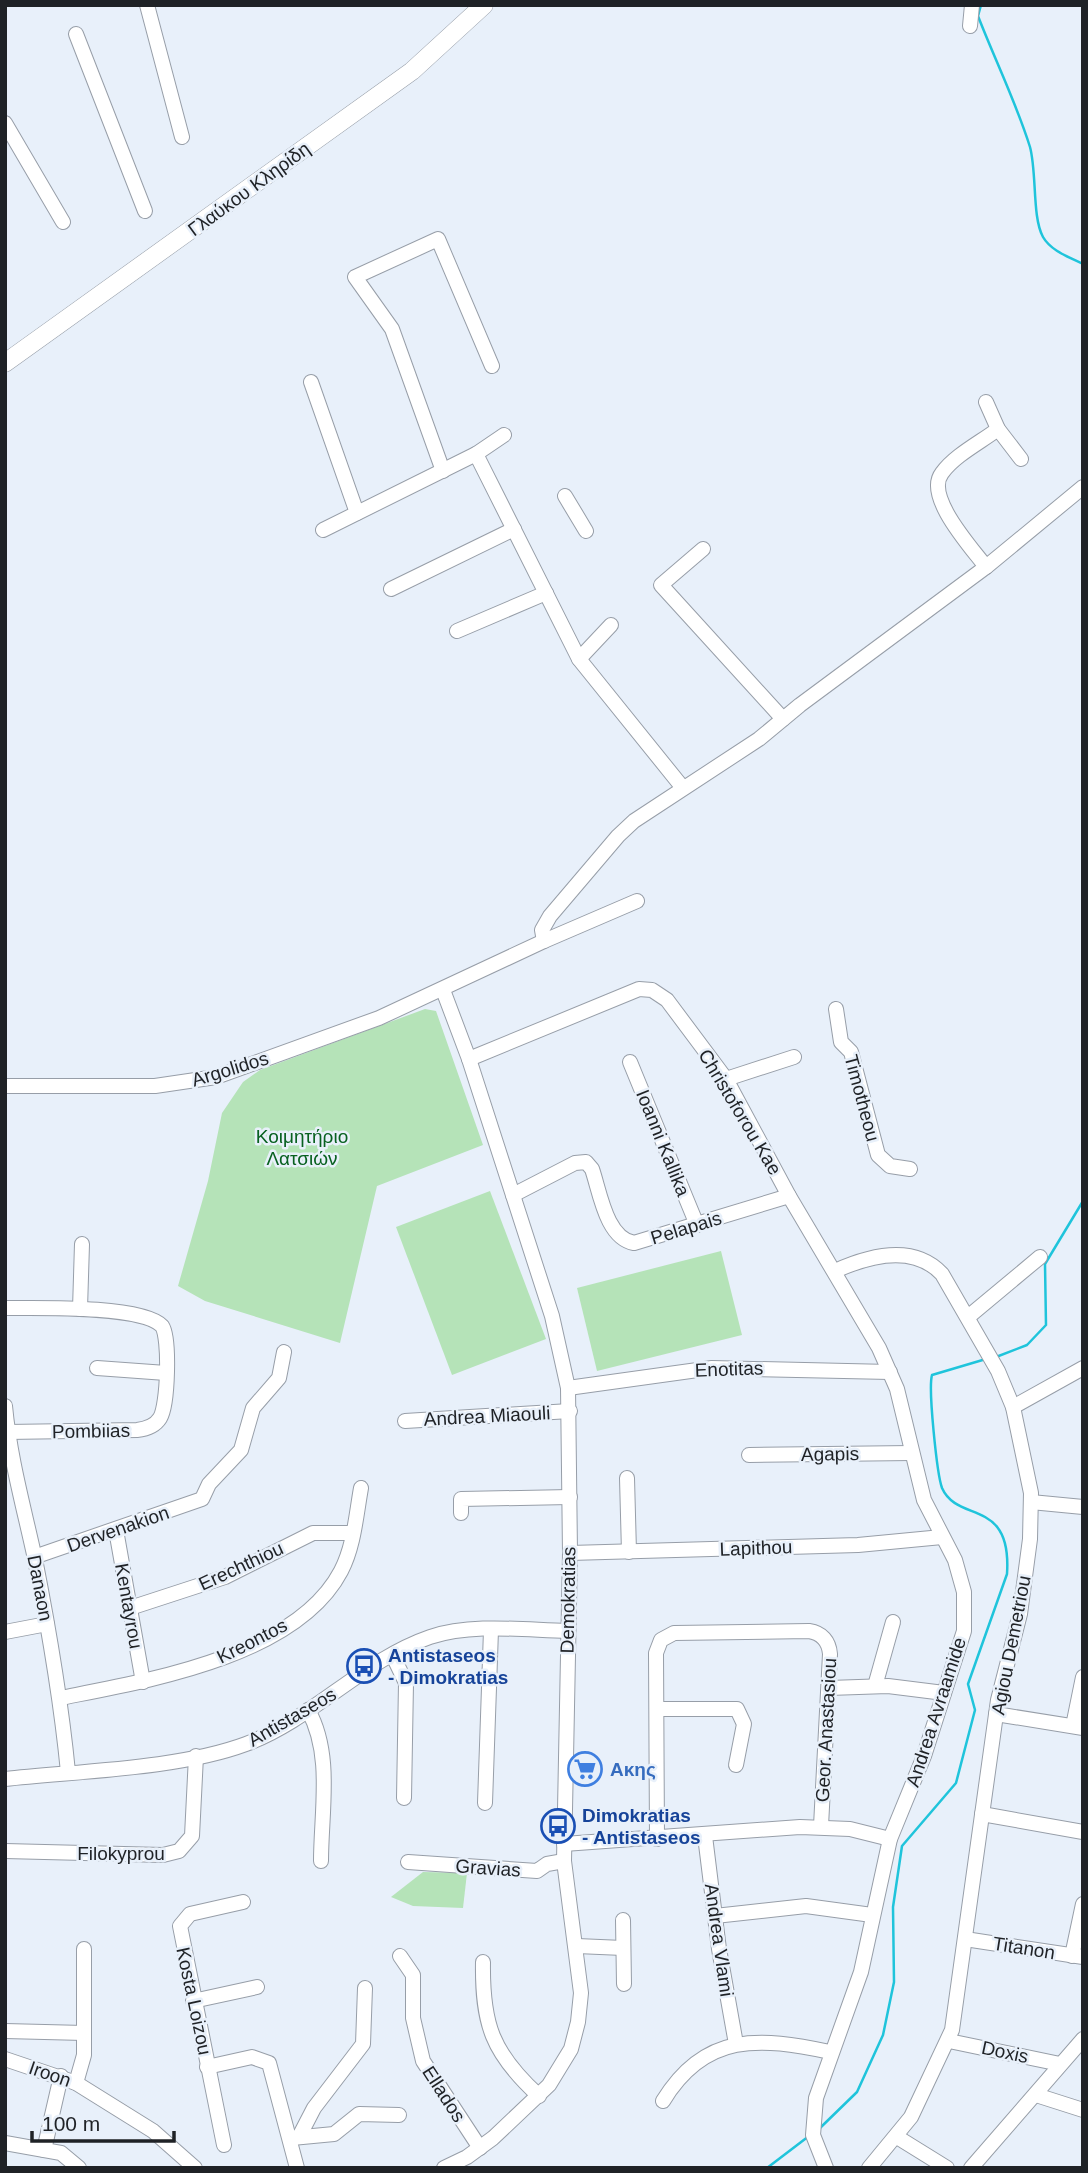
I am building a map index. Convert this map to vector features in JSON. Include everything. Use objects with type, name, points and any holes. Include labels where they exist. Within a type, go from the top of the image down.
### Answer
[{"type":"main road","name":"Γλαύκου Κληρίδη","points":[[5,363],[412,71],[484,5]]},
{"type":"street","points":[[147,5],[182,137]]},
{"type":"street","points":[[970,26],[972,5]]},
{"type":"street","points":[[76,34],[145,211]]},
{"type":"street","points":[[5,123],[62,222]]},
{"type":"street","points":[[443,471],[392,329],[355,277],[438,239],[492,366]]},
{"type":"street","points":[[311,382],[357,513]]},
{"type":"street","points":[[986,402],[998,429],[1021,459]]},
{"type":"street","points":[[985,567],[940,502],[937,486],[941,474],[998,429]]},
{"type":"street","points":[[323,530],[476,454],[504,435]]},
{"type":"street","points":[[476,454],[579,659],[683,788]]},
{"type":"street","points":[[544,941],[542,930],[546,920],[618,835],[683,788],[740,753],[985,567],[1083,488]]},
{"type":"street","points":[[565,496],[586,531]]},
{"type":"street","points":[[391,589],[513,529]]},
{"type":"street","points":[[703,549],[661,586],[783,719]]},
{"type":"street","points":[[457,631],[546,593]]},
{"type":"street","points":[[579,659],[611,625]]},
{"type":"street","name":"Argolidos","points":[[5,1086],[155,1086],[206,1080],[379,1018],[544,941],[638,901]]},
{"type":"street","name":"Christoforou Kae","points":[[470,1059],[646,989],[661,995],[726,1079],[789,1196]]},
{"type":"street","name":"Demokratias","points":[[443,990],[470,1059],[552,1316],[568,1388],[570,1553],[564,1861],[581,1993],[577,2031],[567,2058],[539,2096],[480,2148],[444,2168]]},
{"type":"street","name":"Timotheou","points":[[836,1009],[841,1042],[851,1052],[878,1156],[887,1164],[911,1169]]},
{"type":"street","points":[[726,1079],[794,1057]]},
{"type":"street","name":"Ioanni Kallika","points":[[629,1062],[697,1225]]},
{"type":"street","name":"Pelapais","points":[[513,1195],[582,1161],[592,1169],[612,1227],[622,1239],[640,1242],[789,1196]]},
{"type":"street","name":"Andrea Avraamide","points":[[789,1196],[835,1271],[890,1372],[900,1398],[924,1500],[958,1570],[966,1613],[964,1631],[924,1756],[890,1839],[861,1972],[830,2052],[816,2098],[813,2134],[826,2168]]},
{"type":"street","points":[[5,1308],[80,1309],[82,1244]]},
{"type":"street","name":"Agiou Demetriou","points":[[835,1271],[852,1263],[888,1255],[925,1260],[942,1274],[998,1371],[1013,1408],[1023,1447],[1031,1502],[1020,1614],[1003,1673],[996,1714],[949,2041],[918,2104],[897,2137],[869,2168]]},
{"type":"street","points":[[968,1317],[1040,1256]]},
{"type":"street","name":"Pombiias","points":[[7,1432],[137,1430],[149,1427],[159,1419],[164,1407],[166,1373],[167,1339],[162,1326],[147,1318],[80,1309]]},
{"type":"street","name":"Dervenakion","points":[[34,1557],[202,1499],[209,1484],[241,1450],[253,1408],[279,1378],[284,1352]]},
{"type":"street","points":[[97,1368],[166,1373]]},
{"type":"street","name":"Enotitas","points":[[568,1388],[712,1368],[890,1372]]},
{"type":"street","points":[[1013,1408],[1083,1368]]},
{"type":"street","name":"Danaon","points":[[5,1406],[10,1479],[34,1557],[60,1698],[68,1772]]},
{"type":"street","name":"Andrea Miaouli","points":[[405,1421],[570,1411]]},
{"type":"street","name":"Agapis","points":[[749,1455],[912,1453]]},
{"type":"street","points":[[627,1478],[629,1552]]},
{"type":"street","name":"Kreontos","points":[[60,1698],[143,1682],[228,1657],[293,1620],[335,1581],[346,1561],[361,1488]]},
{"type":"street","points":[[461,1513],[461,1499],[570,1497]]},
{"type":"street","points":[[1031,1502],[1083,1507]]},
{"type":"street","name":"Kentayrou","points":[[116,1530],[143,1682]]},
{"type":"street","name":"Erechthiou","points":[[130,1608],[225,1577],[313,1533],[352,1533]]},
{"type":"street","name":"Lapithou","points":[[570,1553],[858,1545],[942,1537]]},
{"type":"street","points":[[875,1686],[893,1622]]},
{"type":"street","points":[[5,1632],[47,1624]]},
{"type":"street","points":[[485,1803],[491,1630]]},
{"type":"street","name":"Antistaseos","points":[[5,1779],[196,1756],[249,1743],[308,1710],[393,1656],[435,1636],[491,1630],[567,1631]]},
{"type":"street","name":"Geor. Anastasiou","points":[[657,1709],[656,1653],[661,1640],[671,1634],[806,1631],[822,1636],[830,1650],[821,1826]]},
{"type":"street","points":[[393,1656],[406,1683],[404,1798]]},
{"type":"street","points":[[996,1714],[1078,1727],[1083,1677]]},
{"type":"street","points":[[829,1688],[875,1686],[944,1693]]},
{"type":"street","points":[[657,1839],[657,1709],[737,1709],[744,1724],[736,1765]]},
{"type":"street","points":[[308,1710],[317,1727],[323,1749],[321,1861]]},
{"type":"street","name":"Filokyprou","points":[[5,1851],[163,1855],[179,1851],[192,1836],[196,1756]]},
{"type":"street","points":[[982,1814],[1083,1832]]},
{"type":"street","points":[[564,1844],[821,1826],[890,1839]]},
{"type":"street","name":"Andrea Vlami","points":[[705,1836],[736,2044]]},
{"type":"street","name":"Gravias","points":[[408,1862],[537,1871],[547,1864],[564,1861]]},
{"type":"street","name":"Kosta Loizou","points":[[224,2145],[180,1929],[181,1920],[194,1912],[243,1902]]},
{"type":"street","points":[[1077,1957],[1083,1903]]},
{"type":"street","points":[[715,1916],[806,1906],[872,1915]]},
{"type":"street","points":[[623,1920],[624,1984]]},
{"type":"street","name":"Titanon","points":[[965,1939],[1077,1957]]},
{"type":"street","points":[[577,1946],[624,1948]]},
{"type":"street","points":[[76,2083],[83,2063],[84,1949]]},
{"type":"street","name":"Ellados","points":[[400,1956],[413,1975],[413,2018],[422,2061],[480,2148]]},
{"type":"street","points":[[483,1962],[486,2020],[506,2061],[539,2096]]},
{"type":"street","points":[[194,2001],[257,1987]]},
{"type":"street","points":[[295,2137],[363,2044],[365,1988]]},
{"type":"street","points":[[5,2031],[84,2033]]},
{"type":"street","points":[[971,2168],[1083,2039]]},
{"type":"street","name":"Doxis","points":[[949,2041],[1060,2064]]},
{"type":"street","points":[[663,2101],[690,2067],[711,2053],[736,2044],[772,2042],[830,2052]]},
{"type":"street","points":[[208,2067],[249,2057],[262,2058],[270,2063],[295,2137],[297,2168]]},
{"type":"street","name":"Iroon","points":[[5,2059],[76,2083],[153,2131],[195,2168]]},
{"type":"street","points":[[44,2150],[61,2076]]},
{"type":"street","points":[[1036,2095],[1083,2110]]},
{"type":"street","points":[[295,2137],[334,2134],[359,2114],[399,2115]]},
{"type":"street","points":[[897,2137],[947,2168]]},
{"type":"street","points":[[5,2143],[66,2156],[79,2168]]},
{"type":"green space","name":"Κοιμητήριο Λατσιών","points":[[425,1009],[436,1011],[483,1145],[377,1186],[340,1343],[205,1301],[178,1286],[208,1181],[222,1113],[243,1082],[260,1070]]},
{"type":"green space","points":[[490,1191],[546,1339],[452,1375],[396,1227]]},
{"type":"green space","points":[[721,1251],[742,1335],[597,1371],[577,1288]]},
{"type":"green space","points":[[423,1872],[467,1873],[463,1908],[413,1906],[391,1897]]},
{"type":"waterway","points":[[981,5],[978,16],[1030,147],[1036,207],[1043,237],[1061,253],[1083,264]]},
{"type":"waterway","points":[[996,1357],[1027,1345],[1046,1325],[1045,1264],[1083,1201]]},
{"type":"waterway","points":[[820,2128],[857,2092],[883,2035],[894,1982],[893,1907],[902,1846],[956,1783],[975,1710],[968,1684],[1007,1574],[1006,1550],[1001,1533],[993,1522],[960,1506],[950,1499],[942,1488],[934,1431],[932,1375],[986,1359]]},
{"type":"waterway","points":[[767,2168],[809,2136]]},
{"type":"place","name":"Antistaseos - Dimokratias","points":[[364,1666]]},
{"type":"place","name":"Ακης","points":[[585,1769]]},
{"type":"place","name":"Dimokratias - Antistaseos","points":[[558,1826]]}]
